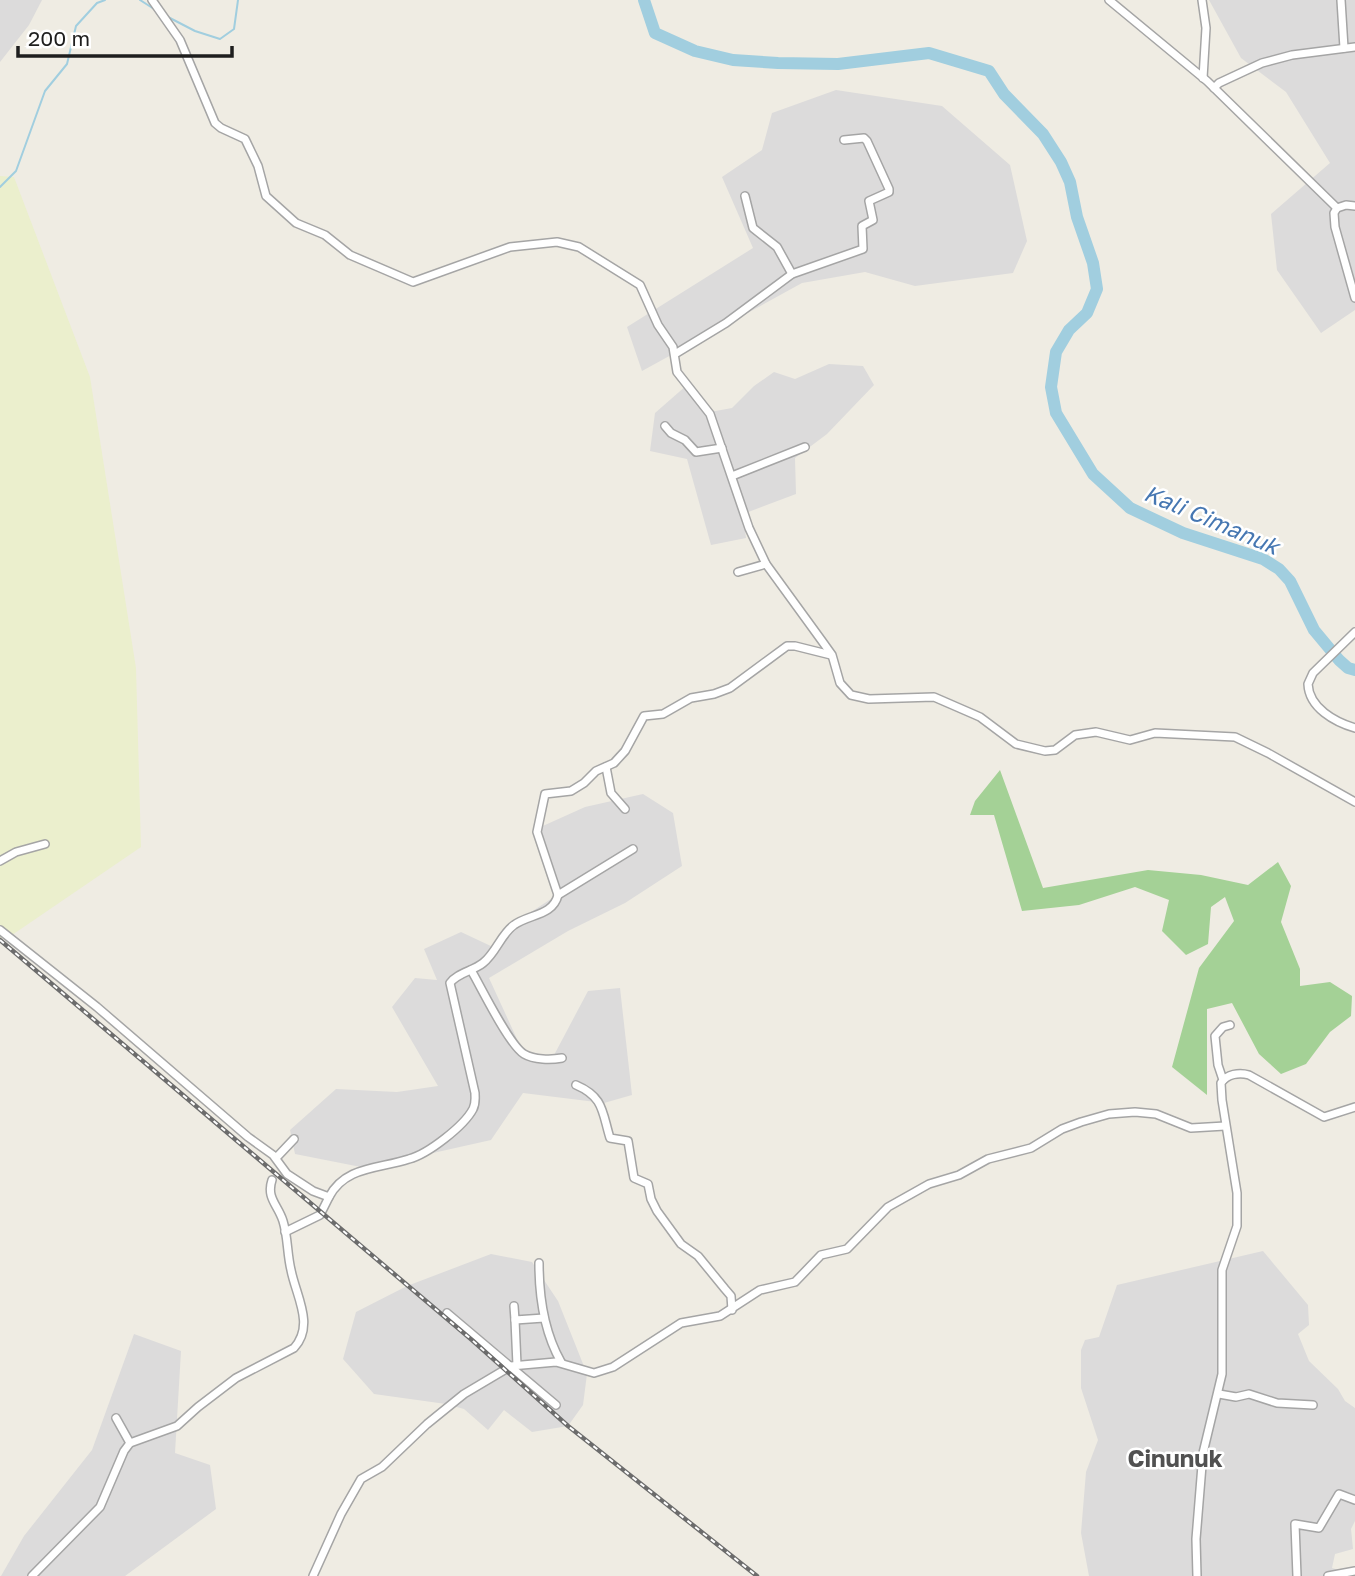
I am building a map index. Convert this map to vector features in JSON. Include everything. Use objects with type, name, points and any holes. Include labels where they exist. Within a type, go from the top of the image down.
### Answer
[{"type":"street","points":[[152,0],[180,40],[215,123],[245,139],[253,153],[266,196],[296,223],[325,235],[350,255],[413,282],[510,247],[557,242],[575,245],[640,285],[658,325],[673,347],[677,372],[687,387],[704,403],[732,476],[748,528],[766,564],[832,655],[840,683],[851,695],[869,699],[934,697],[980,717],[1023,747],[1055,750],[1075,735],[1096,732],[1130,740],[1156,733],[1227,736],[1268,753],[1355,802]]},
{"type":"street","points":[[1109,0],[1209,83],[1337,208]]},
{"type":"street","points":[[1202,0],[1209,83]]},
{"type":"street","points":[[1340,0],[1344,48]]},
{"type":"street","points":[[1209,83],[1219,83],[1262,63],[1292,55],[1355,47]]},
{"type":"street","points":[[675,354],[726,323],[792,274],[863,248],[862,226],[873,220],[870,201],[889,191],[867,141],[864,138],[844,140]]},
{"type":"street","points":[[745,196],[753,228],[777,247],[792,274]]},
{"type":"street","points":[[1337,208],[1355,206]]},
{"type":"street","points":[[1337,208],[1334,222],[1355,298]]},
{"type":"street","points":[[665,426],[671,433],[685,440],[696,452],[722,448]]},
{"type":"street","points":[[732,476],[805,447]]},
{"type":"street","points":[[738,572],[766,564]]},
{"type":"street","points":[[1355,632],[1308,680],[1309,693],[1326,715],[1355,728]]},
{"type":"street","points":[[285,1233],[320,1215],[343,1178],[409,1160],[425,1152],[464,1122],[472,1111],[475,1093],[450,988],[452,980],[489,957],[514,925],[548,910],[557,902],[558,895],[537,832],[543,796],[576,789],[596,771],[614,763],[625,751],[644,716],[663,714],[691,698],[730,688],[787,646],[832,655]]},
{"type":"street","points":[[606,767],[611,793],[625,809]]},
{"type":"street","points":[[0,861],[16,852],[45,844]]},
{"type":"street","points":[[558,895],[633,849]]},
{"type":"street","points":[[0,930],[97,1007],[276,1158],[287,1174],[313,1191],[329,1197]]},
{"type":"street","points":[[471,970],[523,1054],[562,1058]]},
{"type":"street","points":[[1196,1576],[1196,1539],[1203,1453],[1222,1374],[1223,1270],[1237,1230],[1238,1216],[1222,1100],[1223,1080],[1217,1065],[1215,1036],[1223,1027],[1230,1025]]},
{"type":"street","points":[[1223,1080],[1237,1073],[1255,1077],[1324,1118],[1355,1107]]},
{"type":"street","points":[[576,1085],[589,1091],[598,1100],[610,1138],[628,1141],[634,1178],[648,1184],[657,1211],[681,1244],[698,1256],[729,1293],[732,1310]]},
{"type":"street","points":[[313,1576],[341,1514],[361,1479],[382,1467],[427,1424],[464,1394],[514,1365],[561,1362],[583,1371],[598,1373],[613,1367],[681,1323],[711,1318],[732,1310],[760,1290],[795,1282],[821,1255],[847,1249],[888,1207],[929,1184],[958,1175],[988,1159],[1031,1148],[1062,1129],[1109,1114],[1135,1112],[1156,1114],[1191,1128],[1225,1126]]},
{"type":"street","points":[[276,1158],[294,1139]]},
{"type":"street","points":[[32,1576],[100,1507],[130,1443],[177,1426],[220,1389],[248,1371],[294,1348],[299,1342],[303,1335],[303,1312],[291,1271],[281,1214],[270,1195],[272,1180]]},
{"type":"street","points":[[539,1264],[539,1285],[548,1337],[561,1362]]},
{"type":"street","points":[[513,1306],[514,1365]]},
{"type":"street","points":[[447,1313],[514,1365],[556,1405]]},
{"type":"street","points":[[515,1320],[544,1318]]},
{"type":"street","points":[[1219,1394],[1236,1397],[1249,1394],[1277,1403],[1313,1405]]},
{"type":"street","points":[[116,1418],[130,1443]]},
{"type":"street","points":[[1297,1576],[1295,1524],[1319,1528],[1339,1493],[1355,1500]]},
{"type":"street","points":[[1328,1576],[1355,1571]]},
{"type":"shaded area","points":[[0,0],[42,0],[29,25],[0,62]]},
{"type":"shaded area","points":[[1209,0],[1355,0],[1355,310],[1321,333],[1277,270],[1271,214],[1330,163],[1286,92],[1241,58]]},
{"type":"shaded area","points":[[836,90],[942,106],[1010,165],[1027,241],[1013,273],[915,286],[865,272],[802,283],[642,371],[627,327],[753,248],[722,177],[762,150],[772,113]]},
{"type":"shaded area","points":[[829,364],[863,366],[874,385],[827,434],[795,458],[796,494],[743,514],[746,538],[711,545],[687,459],[650,451],[655,413],[687,385],[710,412],[732,408],[754,386],[774,372],[795,379]]},
{"type":"shaded area","points":[[643,794],[673,813],[682,866],[625,903],[568,931],[489,978],[522,1050],[553,1057],[588,991],[620,988],[632,1095],[604,1103],[523,1093],[491,1140],[366,1168],[295,1154],[290,1130],[336,1089],[397,1092],[438,1086],[392,1007],[415,978],[437,980],[424,949],[461,932],[495,948],[516,922],[557,895],[534,830],[585,807]]},
{"type":"shaded area","points":[[1263,1251],[1308,1305],[1309,1325],[1298,1334],[1309,1361],[1338,1389],[1345,1401],[1355,1408],[1355,1521],[1351,1529],[1353,1549],[1335,1554],[1332,1568],[1349,1573],[1349,1576],[1089,1576],[1081,1533],[1086,1472],[1098,1440],[1081,1388],[1081,1350],[1085,1340],[1099,1337],[1117,1285]]},
{"type":"shaded area","points":[[491,1254],[532,1262],[558,1301],[587,1374],[583,1405],[568,1426],[532,1432],[504,1410],[488,1430],[464,1409],[374,1394],[343,1359],[356,1312],[407,1286]]},
{"type":"shaded area","points":[[134,1334],[181,1351],[175,1453],[210,1465],[216,1509],[125,1576],[1,1576],[24,1536],[92,1450]]},
{"type":"green space","points":[[0,176],[14,177],[90,377],[136,668],[141,847],[12,935],[0,938]]},
{"type":"green space","points":[[1000,770],[1043,888],[1148,870],[1201,875],[1248,885],[1278,862],[1291,886],[1281,922],[1300,969],[1300,986],[1330,982],[1352,996],[1351,1016],[1330,1032],[1306,1064],[1281,1074],[1259,1054],[1232,1003],[1207,1009],[1207,1095],[1172,1067],[1199,968],[1234,921],[1225,897],[1211,907],[1208,944],[1186,955],[1162,931],[1169,900],[1135,887],[1079,905],[1022,911],[994,815],[970,815],[975,801]]},
{"type":"waterway","points":[[0,187],[16,171],[45,91],[67,64],[76,26],[97,3],[105,0]]},
{"type":"waterway","points":[[140,0],[154,9]]},
{"type":"waterway","points":[[168,17],[195,31],[220,39],[234,29],[238,0]]},
{"type":"waterway","name":"Kali Cimanuk","points":[[644,0],[655,33],[695,51],[733,60],[838,64],[929,53],[989,71],[1004,94],[1043,134],[1061,162],[1070,182],[1077,217],[1093,263],[1097,289],[1087,313],[1069,330],[1056,352],[1051,387],[1056,413],[1093,474],[1130,508],[1183,533],[1263,559],[1279,569],[1290,581],[1314,630],[1339,660],[1355,670]]},
{"type":"railway","points":[[0,940],[472,1340],[568,1426],[757,1576]]},
{"type":"district","name":"Cinunuk","points":[[1175,1457]]}]
